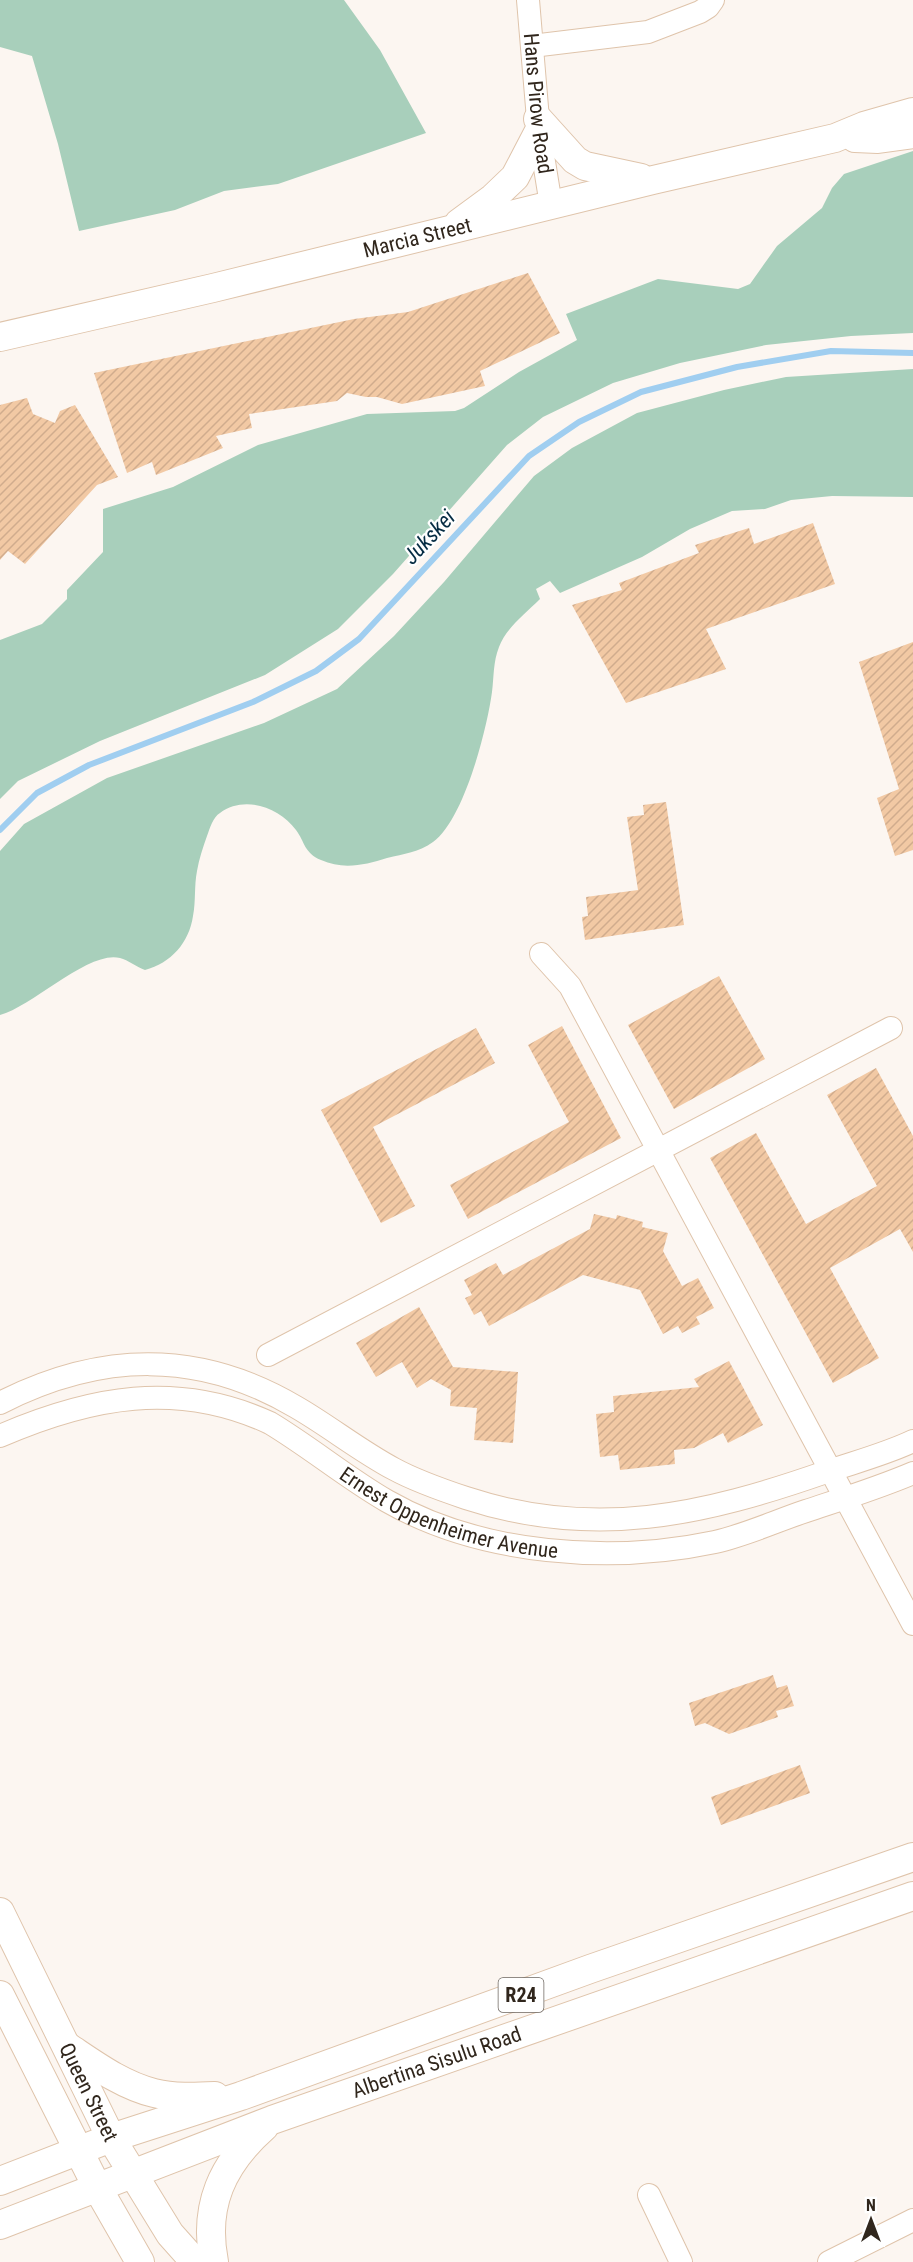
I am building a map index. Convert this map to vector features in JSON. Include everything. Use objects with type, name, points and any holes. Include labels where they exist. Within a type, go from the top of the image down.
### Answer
[{"type":"main road","name":"Marcia Street","points":[[0,337],[835,138],[864,126],[913,112]]},
{"type":"main road","points":[[450,230],[493,198],[515,177],[539,125],[575,160],[585,166],[653,180]]},
{"type":"main road","name":"Marcia Street","points":[[835,138],[878,139],[913,134]]},
{"type":"main road","name":"Albertina Sisulu Road","points":[[0,2181],[111,2138],[241,2096],[590,1969],[913,1857]]},
{"type":"main road","name":"Albertina Sisulu Road","points":[[0,2225],[272,2120],[913,1896]]},
{"type":"main road","name":"Queen Street","points":[[0,1912],[111,2138],[170,2234],[195,2262]]},
{"type":"main road","name":"Queen Street","points":[[0,1995],[97,2187],[140,2262]]},
{"type":"main road","points":[[68,2047],[117,2078],[155,2093],[180,2097],[241,2096]]},
{"type":"main road","points":[[214,2262],[211,2227],[218,2187],[245,2144],[272,2120]]},
{"type":"street","name":"Hans Pirow Road","points":[[528,0],[539,125],[551,205]]},
{"type":"street","points":[[532,46],[648,32],[700,12],[713,0]]},
{"type":"street","points":[[541,954],[570,986],[913,1624]]},
{"type":"street","points":[[268,1354],[891,1028]]},
{"type":"street","name":"Ernest Oppenheimer Avenue","points":[[0,1403],[53,1380],[103,1367],[124,1364],[189,1366],[227,1375],[272,1394],[394,1470],[414,1478],[466,1498],[525,1514],[578,1520],[653,1517],[718,1505],[782,1487],[913,1441]]},
{"type":"street","name":"Ernest Oppenheimer Avenue","points":[[0,1436],[42,1418],[120,1399],[165,1398],[220,1404],[250,1413],[270,1423],[302,1442],[388,1502],[416,1515],[490,1541],[572,1552],[619,1554],[718,1541],[913,1473]]},
{"type":"street","points":[[782,1487],[792,1515]]},
{"type":"street","points":[[649,2195],[681,2262]]},
{"type":"street","points":[[829,2262],[913,2220]]},
{"type":"green space","points":[[0,0],[344,0],[380,50],[426,133],[278,184],[224,191],[175,210],[79,231],[58,144],[32,56],[0,47]]},
{"type":"green space","points":[[913,151],[913,333],[851,336],[766,345],[680,363],[613,383],[543,417],[507,445],[393,574],[338,629],[265,675],[100,741],[18,781],[0,799],[0,640],[42,624],[67,599],[67,590],[103,552],[103,509],[173,487],[258,445],[367,414],[455,411],[464,408],[519,372],[577,340],[566,314],[658,279],[738,289],[750,284],[777,246],[822,208],[832,188],[844,174]]},
{"type":"green space","points":[[913,369],[913,497],[832,496],[791,500],[765,509],[732,511],[690,529],[642,557],[560,593],[550,581],[536,589],[540,599],[511,627],[499,647],[485,728],[472,773],[455,814],[444,831],[433,842],[417,850],[370,863],[338,865],[311,854],[289,822],[271,810],[250,804],[229,808],[218,815],[211,826],[198,867],[191,926],[183,943],[171,957],[145,970],[120,958],[107,958],[93,962],[13,1010],[0,1015],[0,851],[24,824],[107,778],[264,723],[337,689],[394,636],[444,582],[534,476],[572,448],[637,413],[724,390],[786,377]]},
{"type":"building","points":[[528,273],[560,333],[480,371],[485,386],[402,404],[377,397],[347,393],[337,401],[249,414],[252,428],[216,436],[223,448],[156,475],[152,462],[127,473],[94,373],[354,319],[408,312]]},
{"type":"building","points":[[27,398],[33,414],[55,423],[60,411],[75,405],[118,477],[97,485],[25,564],[8,551],[0,560],[0,405]]},
{"type":"building","points":[[813,523],[835,584],[706,629],[726,669],[626,703],[572,605],[622,590],[619,583],[699,553],[695,545],[749,528],[754,544]]},
{"type":"building","points":[[913,642],[913,850],[895,856],[877,798],[899,789],[859,662]]},
{"type":"building","points":[[666,802],[684,925],[585,940],[582,917],[588,916],[586,897],[638,890],[627,817],[644,815],[643,805]]},
{"type":"building","points":[[719,976],[765,1059],[674,1109],[628,1025]]},
{"type":"building","points":[[562,1026],[621,1138],[468,1219],[450,1185],[569,1122],[528,1045]]},
{"type":"building","points":[[476,1028],[495,1063],[373,1127],[415,1206],[381,1223],[321,1110]]},
{"type":"building","points":[[876,1068],[913,1136],[913,1252],[900,1229],[830,1268],[879,1358],[833,1383],[710,1158],[756,1133],[806,1224],[877,1186],[827,1095]]},
{"type":"building","points":[[594,1214],[616,1219],[617,1215],[643,1222],[642,1227],[668,1233],[663,1251],[682,1286],[698,1278],[714,1308],[696,1317],[700,1324],[682,1333],[678,1326],[663,1334],[640,1290],[583,1275],[489,1326],[481,1311],[474,1315],[465,1298],[472,1295],[464,1280],[496,1263],[503,1275],[590,1229]]},
{"type":"building","points":[[419,1307],[453,1367],[518,1372],[513,1443],[474,1440],[477,1408],[450,1406],[451,1390],[431,1379],[417,1388],[402,1362],[376,1377],[356,1343]]},
{"type":"building","points":[[729,1361],[763,1425],[728,1443],[723,1433],[694,1448],[674,1450],[675,1464],[620,1470],[618,1455],[600,1457],[596,1414],[614,1412],[613,1396],[699,1387],[694,1379]]},
{"type":"building","points":[[773,1675],[777,1688],[787,1685],[794,1706],[776,1711],[778,1717],[729,1734],[705,1723],[695,1726],[689,1703]]},
{"type":"building","points":[[800,1765],[810,1793],[721,1825],[711,1797]]},
{"type":"waterway","name":"Jukskei","points":[[0,830],[37,793],[89,765],[253,702],[316,671],[359,639],[529,456],[579,422],[641,392],[737,367],[831,351],[913,353]]}]
